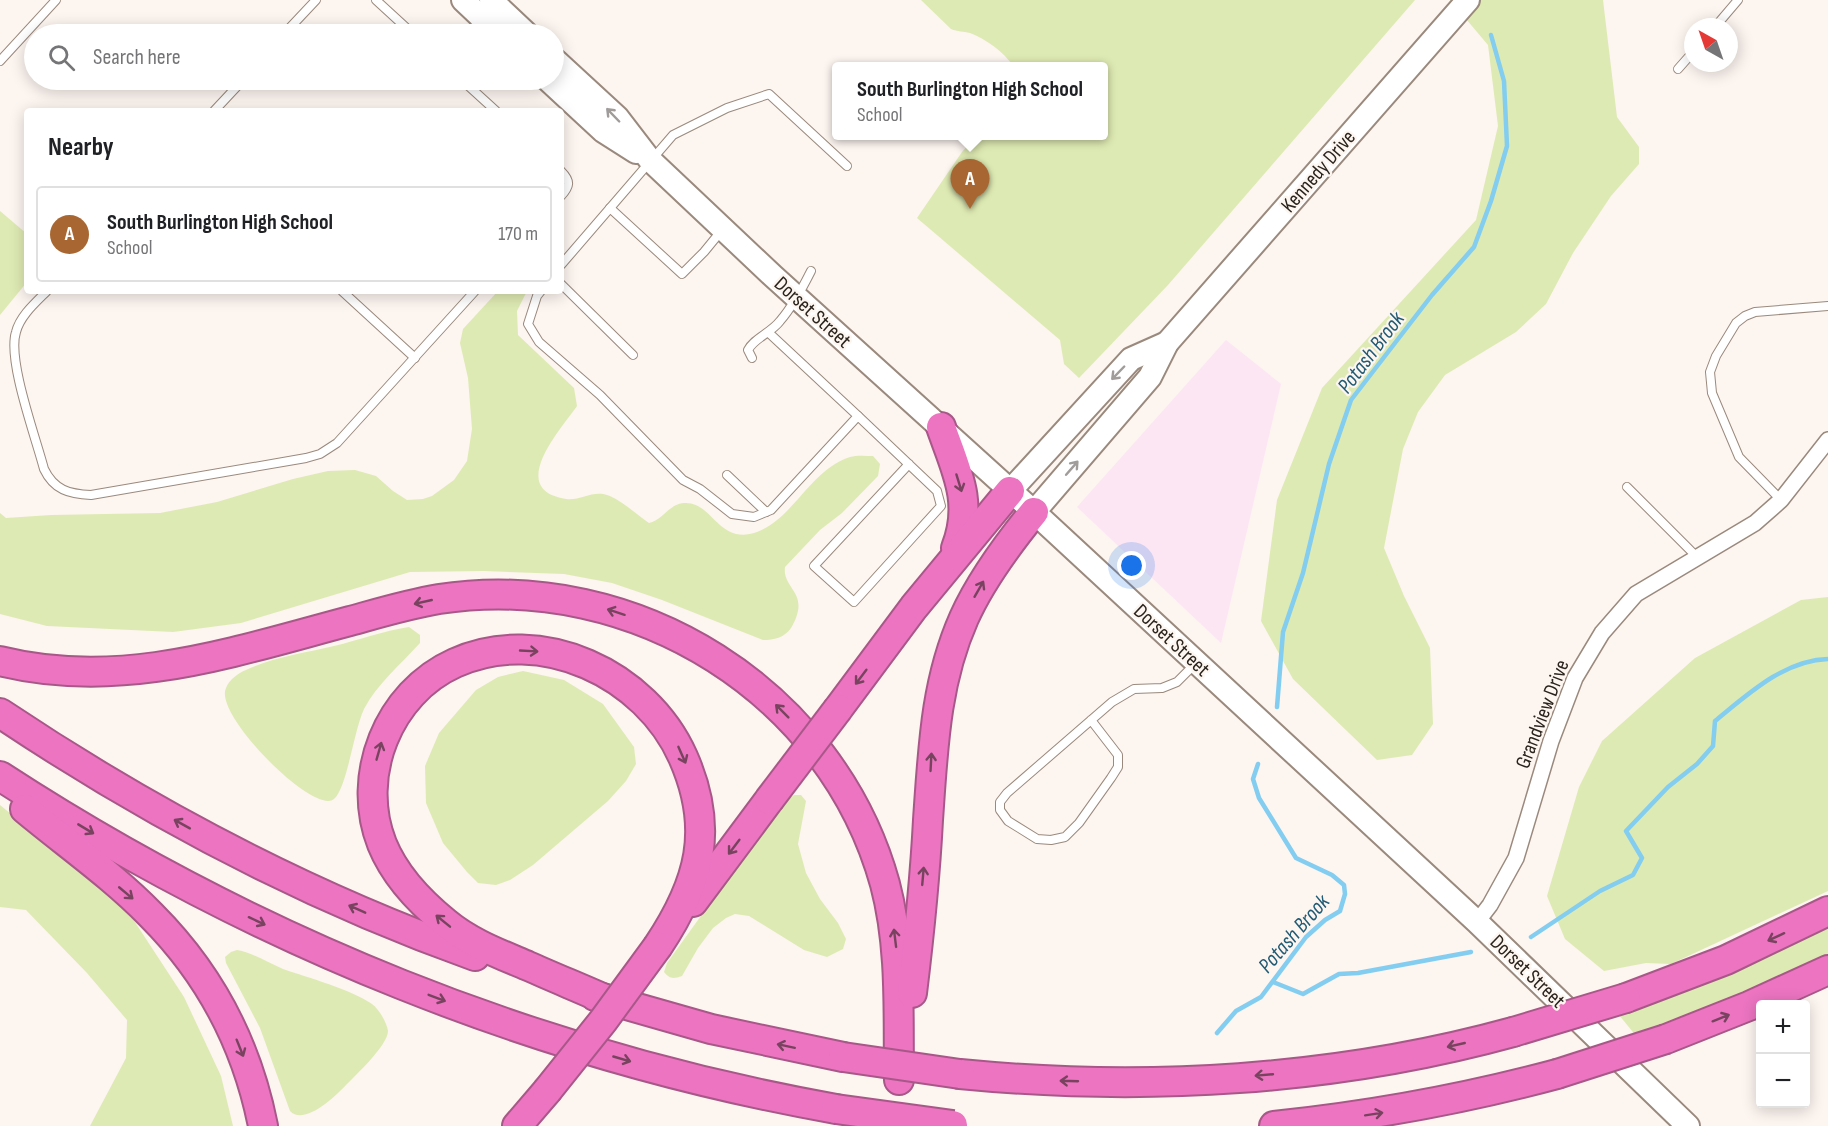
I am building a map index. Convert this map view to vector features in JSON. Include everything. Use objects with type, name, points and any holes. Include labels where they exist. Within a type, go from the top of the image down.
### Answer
[{"type":"highway","points":[[941,427],[960,485],[965,512],[959,541],[947,566]]},
{"type":"highway","points":[[517,1126],[603,1022],[658,945],[947,566],[1010,491]]},
{"type":"highway","points":[[895,1126],[899,1080],[915,971],[932,747],[942,682],[959,630],[973,601],[999,557],[1034,512]]},
{"type":"highway","points":[[0,661],[73,672],[141,670],[215,657],[435,600],[485,594],[532,596],[571,601],[619,613],[669,632],[726,665],[751,683],[777,707],[825,761],[859,818],[885,885],[893,926],[897,972],[899,1080]]},
{"type":"highway","points":[[609,1001],[495,952],[463,935],[422,902],[390,862],[374,819],[372,790],[374,775],[381,743],[388,728],[416,689],[440,671],[467,658],[495,651],[526,650],[556,654],[585,662],[624,683],[645,702],[671,733],[683,758],[697,799],[700,828],[698,856],[692,882],[677,915],[658,945]]},
{"type":"highway","points":[[0,713],[72,760],[211,840],[307,887],[454,949],[609,1001],[721,1032],[843,1057],[960,1074],[1098,1082],[1241,1077],[1374,1061],[1513,1032],[1626,998],[1726,960],[1828,912]]},
{"type":"highway","points":[[0,777],[99,837],[215,900],[304,943],[393,981],[507,1023],[613,1057],[740,1089],[836,1109],[957,1126]]},
{"type":"highway","points":[[0,789],[134,899],[157,920],[190,958],[215,996],[234,1034],[250,1076],[263,1126]]},
{"type":"highway","points":[[1406,1126],[1469,1108],[1557,1074],[1666,1039],[1749,1006],[1828,970]]},
{"type":"highway","points":[[1274,1126],[1400,1109],[1486,1092],[1557,1074]]},
{"type":"main road","points":[[463,0],[510,24]]},
{"type":"main road","name":"Kennedy Drive","points":[[1034,512],[1150,377],[1167,343],[1468,0]]},
{"type":"main road","points":[[485,10],[494,24]]},
{"type":"main road","name":"Dorset Street","points":[[564,68],[617,117],[650,160],[797,298],[1034,512],[1477,922],[1688,1126]]},
{"type":"main road","name":"Dorset Street","points":[[559,90],[603,131],[650,160]]},
{"type":"main road","name":"Kennedy Drive","points":[[1010,491],[1131,359],[1167,343]]},
{"type":"street","name":"Grandview Drive","points":[[1477,922],[1490,905],[1516,858],[1551,741],[1575,678],[1602,633],[1636,594],[1755,523],[1781,500],[1828,440]]},
{"type":"lane","points":[[34,24],[56,0]]},
{"type":"lane","points":[[293,24],[316,0]]},
{"type":"lane","points":[[376,0],[402,24]]},
{"type":"lane","points":[[1723,18],[1738,0]]},
{"type":"lane","points":[[0,61],[24,35]]},
{"type":"lane","points":[[1678,69],[1684,62]]},
{"type":"lane","points":[[217,108],[234,90]]},
{"type":"lane","points":[[473,90],[493,108]]},
{"type":"lane","points":[[564,262],[672,135],[727,108],[769,94],[847,166]]},
{"type":"lane","points":[[564,174],[570,182],[564,193]]},
{"type":"lane","points":[[610,208],[682,274],[723,228]]},
{"type":"lane","points":[[752,358],[748,350],[751,344],[769,333],[780,322],[797,298],[811,271]]},
{"type":"lane","points":[[564,287],[633,355]]},
{"type":"lane","points":[[44,294],[21,321],[16,332],[14,359],[44,469],[49,479],[60,489],[73,495],[91,495],[320,454],[337,443],[473,294]]},
{"type":"lane","points":[[345,294],[415,358]]},
{"type":"lane","points":[[539,294],[528,324],[539,342],[600,395],[683,480],[700,489],[732,514],[754,517],[771,510],[858,416]]},
{"type":"lane","points":[[1781,500],[1739,457],[1712,393],[1710,372],[1716,356],[1736,323],[1745,316],[1755,312],[1828,306]]},
{"type":"lane","points":[[769,333],[858,416],[909,464],[937,491],[941,506],[854,602],[814,566],[909,464]]},
{"type":"lane","points":[[727,475],[766,512]]},
{"type":"lane","points":[[1627,487],[1698,558]]},
{"type":"lane","points":[[1091,720],[1118,755],[1118,767],[1078,823],[1065,837],[1051,840],[1037,839],[1008,821],[1000,810],[1000,802],[1007,793],[1091,720],[1112,702],[1134,689],[1162,688],[1177,682],[1197,662]]},
{"type":"shaded area","points":[[1226,340],[1281,384],[1221,643],[1077,507]]},
{"type":"green space","points":[[921,0],[1415,0],[1168,285],[1079,378],[1064,364],[1060,340],[917,218],[972,140],[1108,140],[1108,62],[1010,62],[994,46],[982,39],[970,33],[951,29]]},
{"type":"green space","points":[[1450,0],[1603,0],[1617,117],[1639,147],[1639,164],[1611,196],[1573,253],[1546,304],[1516,332],[1445,375],[1418,412],[1403,449],[1384,548],[1404,596],[1430,648],[1433,724],[1412,755],[1377,760],[1293,679],[1261,621],[1277,500],[1322,388],[1476,220],[1498,126],[1488,45]]},
{"type":"green space","points":[[0,211],[24,231],[24,286],[0,315]]},
{"type":"green space","points":[[495,294],[526,294],[517,311],[518,335],[574,388],[577,406],[550,444],[539,472],[540,484],[549,493],[566,499],[597,494],[607,495],[649,523],[679,504],[694,504],[724,528],[744,535],[757,532],[782,516],[824,472],[836,463],[850,457],[873,456],[880,464],[878,476],[842,513],[820,530],[785,567],[785,575],[798,599],[797,616],[791,628],[775,639],[763,640],[612,583],[564,574],[484,571],[410,572],[241,623],[173,632],[47,626],[0,614],[0,513],[6,518],[160,513],[217,502],[328,471],[355,470],[376,476],[407,500],[432,496],[454,480],[467,461],[472,429],[468,378],[460,343],[463,329]]},
{"type":"green space","points":[[1828,597],[1828,891],[1671,964],[1646,963],[1604,971],[1565,939],[1547,896],[1579,787],[1602,741],[1695,658],[1801,600]]},
{"type":"green space","points":[[409,627],[420,635],[420,643],[382,683],[364,709],[343,783],[334,799],[323,800],[307,792],[268,760],[249,739],[226,701],[226,688],[229,682],[240,673],[256,666]]},
{"type":"green space","points":[[523,671],[564,680],[603,704],[634,747],[636,764],[626,781],[608,801],[533,865],[510,880],[496,885],[478,883],[443,843],[426,803],[425,766],[439,733],[476,690],[498,677]]},
{"type":"green space","points":[[794,795],[801,795],[806,801],[798,844],[806,873],[846,939],[843,949],[827,957],[804,950],[749,916],[735,914],[713,928],[682,976],[674,978],[668,976],[664,972],[667,963],[780,806]]},
{"type":"green space","points":[[0,805],[127,910],[184,997],[221,1076],[233,1126],[90,1126],[126,1058],[127,1020],[87,973],[26,910],[0,907]]},
{"type":"green space","points":[[1828,925],[1828,958],[1637,1037],[1619,1015]]},
{"type":"green space","points":[[237,950],[352,993],[372,1004],[384,1020],[388,1031],[387,1037],[377,1052],[335,1096],[311,1113],[296,1115],[290,1111],[260,1028],[226,963],[225,957]]},
{"type":"waterway","name":"Potash Brook","points":[[1277,707],[1283,632],[1303,573],[1329,464],[1351,400],[1432,295],[1474,247],[1491,201],[1507,146],[1504,81],[1491,35]]},
{"type":"waterway","points":[[1531,937],[1600,891],[1633,875],[1642,858],[1626,831],[1668,787],[1697,764],[1713,746],[1715,721],[1753,690],[1781,672],[1796,665],[1828,659]]},
{"type":"waterway","name":"Potash Brook","points":[[1217,1033],[1236,1011],[1261,997],[1306,937],[1325,920],[1340,911],[1345,894],[1344,885],[1332,875],[1296,858],[1259,798],[1253,779],[1258,764]]},
{"type":"waterway","points":[[1273,982],[1303,994],[1339,974],[1358,973],[1471,952]]},
{"type":"place","name":"South Burlington High School","points":[[970,209]]}]
